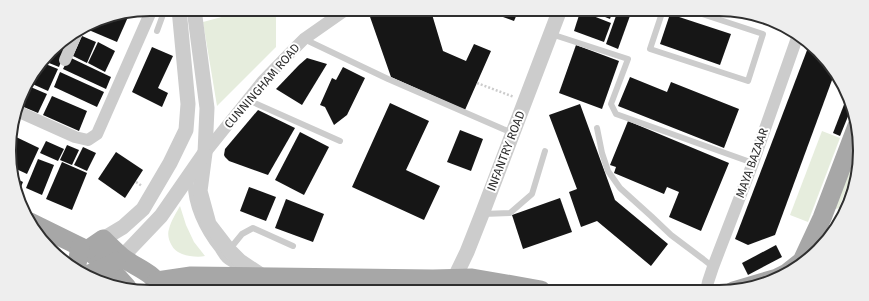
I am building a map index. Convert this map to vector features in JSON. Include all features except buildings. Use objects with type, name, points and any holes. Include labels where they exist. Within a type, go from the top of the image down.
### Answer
[{"type":"main road","points":[[806,253],[822,218],[853,138]]},
{"type":"main road","points":[[41,227],[84,249],[152,276],[156,285],[192,276],[452,284],[472,278],[515,285]]},
{"type":"main road","points":[[78,264],[84,249],[103,239],[125,282]]},
{"type":"main road","points":[[93,272],[115,262]]},
{"type":"street","points":[[22,113],[74,137],[88,140],[97,134],[149,16]]},
{"type":"street","points":[[103,239],[122,227],[143,209],[170,164],[186,130],[188,104],[180,16]]},
{"type":"street","points":[[195,16],[207,108],[205,153],[200,191],[209,224],[229,250],[257,277]]},
{"type":"street","name":"CUNNINGHAM ROAD","points":[[205,153],[262,82],[304,39],[336,16]]},
{"type":"street","name":"INFANTRY ROAD","points":[[452,284],[482,214],[558,16]]},
{"type":"street","points":[[65,60],[73,41]]},
{"type":"street","name":"MAYA BAZAAR","points":[[707,285],[753,163],[796,41]]},
{"type":"street","points":[[115,262],[160,216],[205,153]]},
{"type":"lane","points":[[157,31],[162,16]]},
{"type":"lane","points":[[661,16],[650,49],[748,81],[763,34],[707,16]]},
{"type":"lane","points":[[551,34],[628,59],[611,104],[616,114],[753,163]]},
{"type":"lane","points":[[304,39],[388,79],[513,133]]},
{"type":"lane","points":[[248,100],[340,141]]},
{"type":"lane","points":[[597,128],[602,153],[608,171],[620,188],[671,235],[713,267]]},
{"type":"lane","points":[[482,214],[510,213],[532,194],[545,151]]},
{"type":"lane","points":[[193,169],[190,180],[191,192],[197,215],[212,243],[226,260],[257,277]]},
{"type":"lane","points":[[229,250],[242,234],[253,228],[293,246]]},
{"type":"path","points":[[477,83],[515,98]]},
{"type":"green space","points":[[225,16],[276,16],[276,47],[217,106],[203,22]]},
{"type":"green space","points":[[822,131],[840,138],[808,222],[790,215]]},
{"type":"green space","points":[[853,157],[848,184],[839,208],[835,208]]},
{"type":"green space","points":[[180,206],[186,225],[194,242],[205,256],[196,257],[183,254],[174,249],[170,243],[168,232],[172,220]]}]
